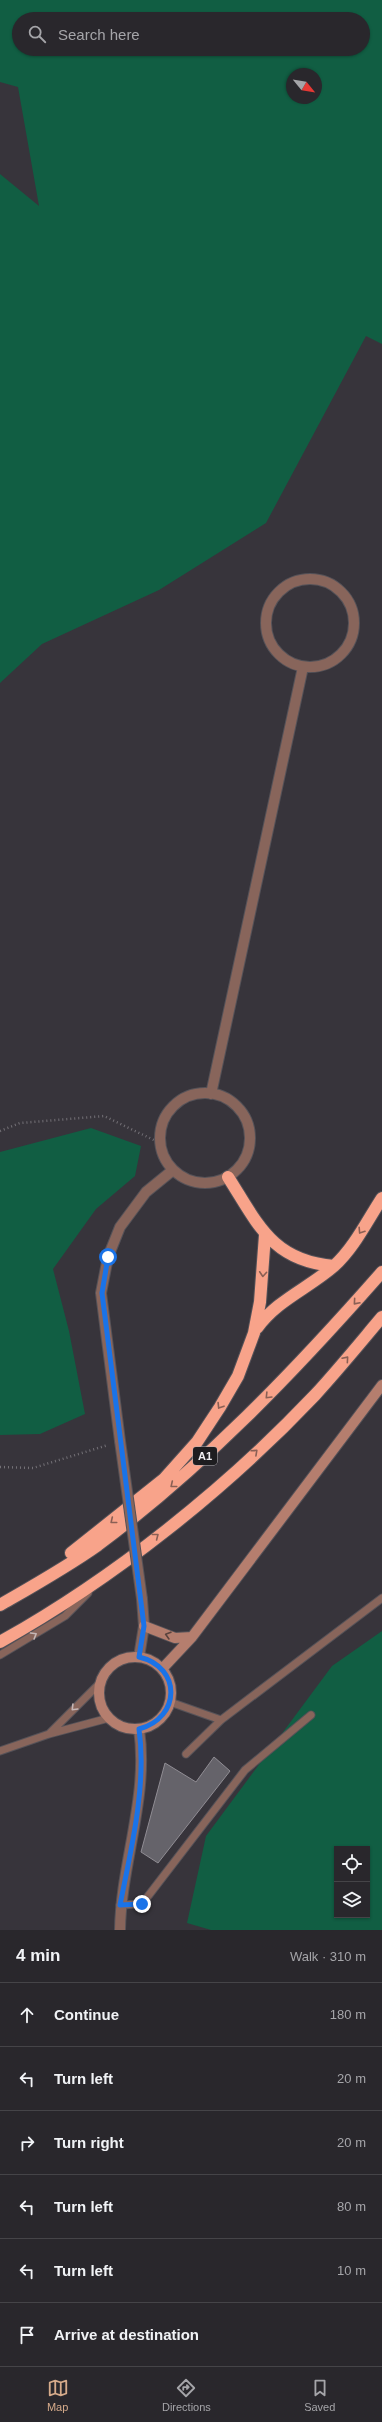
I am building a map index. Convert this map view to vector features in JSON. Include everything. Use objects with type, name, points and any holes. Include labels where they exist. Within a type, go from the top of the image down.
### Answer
[{"type":"highway","points":[[228,1177],[265,1235],[281,1249],[301,1259],[317,1264],[334,1266]]},
{"type":"highway","points":[[254,1333],[266,1316],[280,1304],[334,1266],[354,1242],[382,1198]]},
{"type":"highway","points":[[0,1598],[77,1549],[164,1479],[197,1442],[238,1376],[254,1333],[260,1302],[265,1235]]},
{"type":"highway","name":"A1","points":[[0,1605],[97,1545],[176,1483],[262,1402],[331,1330],[382,1272]]},
{"type":"highway","name":"A1","points":[[0,1642],[42,1618],[103,1577],[206,1497],[315,1395],[382,1317]]},
{"type":"street","points":[[301,579],[317,579],[330,583],[346,597],[354,616],[354,630],[350,643],[342,654],[331,663],[317,667],[303,667],[289,662],[277,653],[269,639],[266,624],[268,609],[275,595],[287,585],[301,579]]},
{"type":"street","points":[[211,1094],[303,667]]},
{"type":"street","points":[[198,1094],[211,1094],[224,1098],[236,1105],[244,1116],[249,1129],[250,1143],[246,1157],[238,1168],[228,1177],[214,1182],[199,1183],[184,1179],[172,1170],[164,1157],[160,1143],[161,1129],[166,1117],[174,1106],[185,1098],[198,1094]]},
{"type":"street","points":[[139,1657],[144,1626],[142,1599],[120,1441],[102,1293],[108,1257],[120,1227],[146,1192],[172,1170]]},
{"type":"street","points":[[162,1669],[192,1637],[382,1385]]},
{"type":"street","points":[[144,1626],[175,1638],[192,1637]]},
{"type":"street","points":[[139,1657],[151,1661],[162,1669],[170,1685],[170,1702],[159,1721],[139,1729],[122,1727],[108,1718],[100,1702],[100,1683],[106,1672],[115,1663],[126,1658],[139,1657]]},
{"type":"street","points":[[120,1930],[120,1905],[134,1834],[141,1745],[139,1729]]},
{"type":"lane","points":[[0,1655],[65,1616],[103,1577]]},
{"type":"lane","points":[[186,1754],[221,1720],[382,1598]]},
{"type":"lane","points":[[48,1734],[100,1683]]},
{"type":"lane","points":[[170,1702],[221,1720]]},
{"type":"lane","points":[[120,1905],[142,1904],[245,1770],[311,1715]]},
{"type":"lane","points":[[0,1751],[48,1734],[108,1718]]},
{"type":"path","points":[[0,1131],[20,1123],[104,1116],[160,1143]]},
{"type":"path","points":[[0,1466],[33,1468],[120,1441]]},
{"type":"green space","points":[[0,0],[382,0],[382,344],[366,336],[266,523],[159,590],[42,644],[0,683],[0,174],[39,206],[18,87],[0,82]]},
{"type":"green space","points":[[91,1128],[141,1146],[135,1176],[96,1209],[53,1269],[69,1331],[85,1414],[40,1434],[0,1435],[0,1152]]},
{"type":"green space","points":[[382,1631],[382,1930],[211,1930],[187,1923],[206,1836],[332,1666]]},
{"type":"building","points":[[214,1757],[230,1771],[158,1863],[141,1852],[165,1763],[196,1782]]},
{"type":"route","points":[[108,1257],[102,1293],[120,1441],[142,1599],[144,1626],[139,1657],[148,1659],[162,1669],[167,1676],[171,1693],[170,1702],[166,1712],[159,1721],[150,1726],[139,1729],[141,1745],[139,1790],[134,1834],[120,1905],[142,1904]]}]
